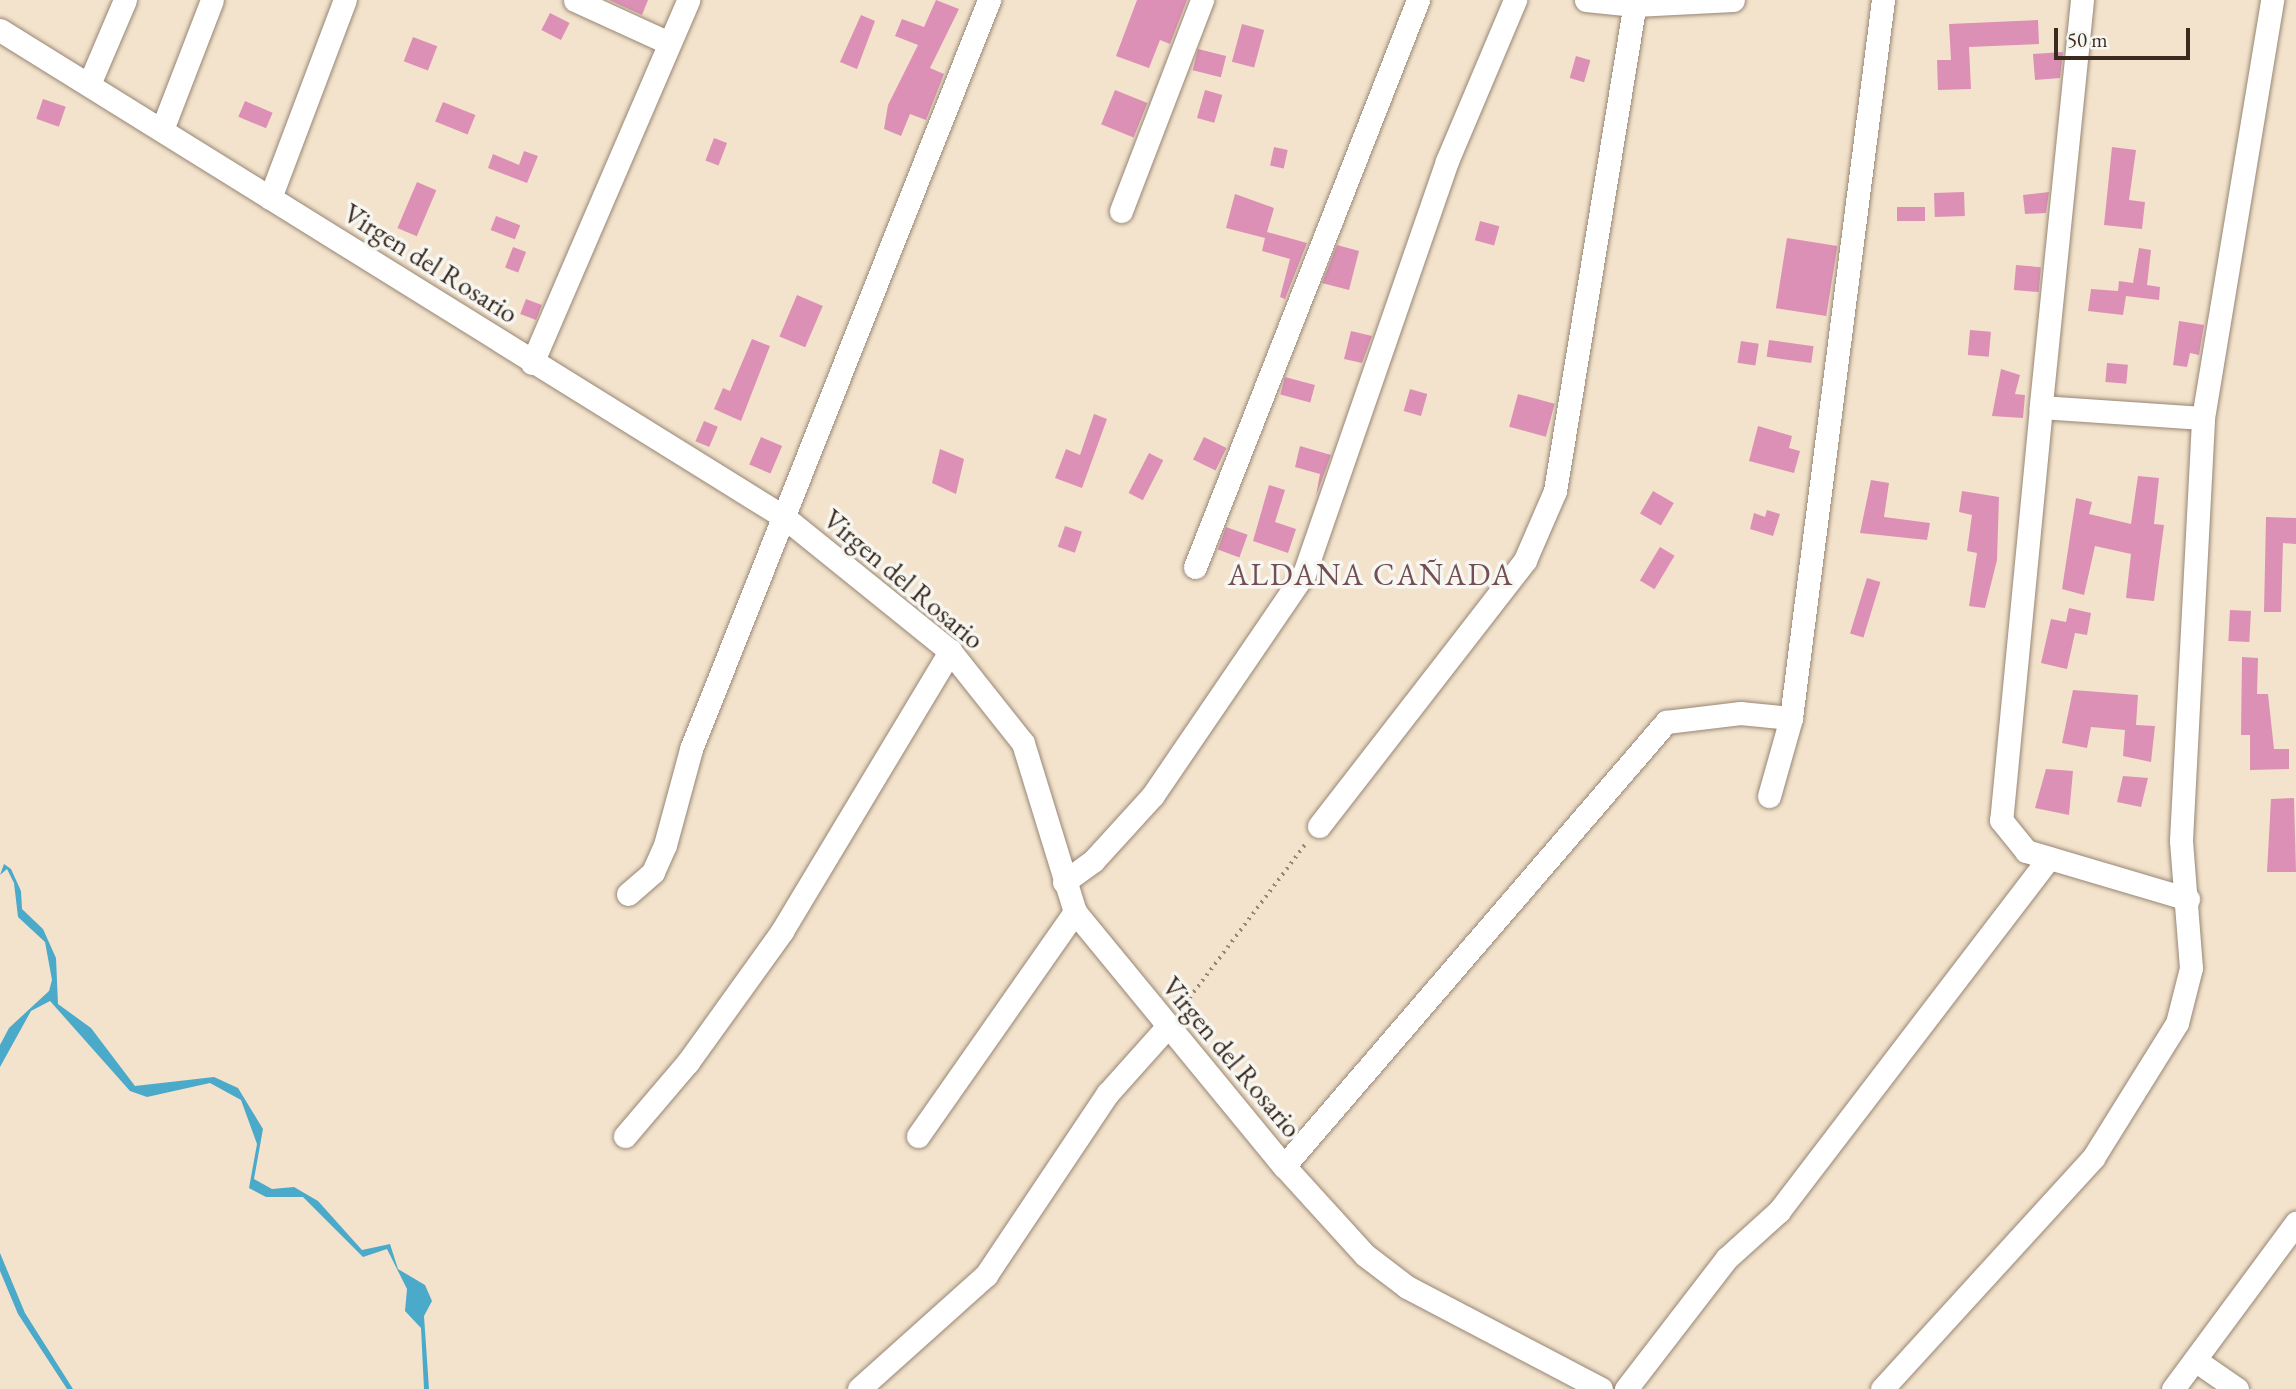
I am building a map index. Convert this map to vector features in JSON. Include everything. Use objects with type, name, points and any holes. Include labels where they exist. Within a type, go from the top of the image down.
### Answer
[{"type":"street","points":[[90,82],[125,0]]},
{"type":"street","points":[[163,127],[212,0]]},
{"type":"street","points":[[270,198],[345,0]]},
{"type":"street","points":[[532,363],[688,0]]},
{"type":"street","points":[[628,894],[653,872],[665,845],[691,749],[989,0]]},
{"type":"street","points":[[1121,211],[1202,0]]},
{"type":"street","points":[[1195,567],[1418,0]]},
{"type":"street","points":[[1064,882],[1094,861],[1153,794],[1304,574],[1447,161],[1515,0]]},
{"type":"street","points":[[1586,0],[1635,5],[1733,0]]},
{"type":"street","points":[[1769,796],[1791,718],[1884,0]]},
{"type":"street","points":[[2082,0],[2000,805],[2009,837],[2049,858],[2188,899]]},
{"type":"street","points":[[1882,1389],[2093,1158],[2139,1091],[2178,1023],[2191,968],[2188,899],[2181,840],[2187,653],[2203,418],[2272,0]]},
{"type":"street","points":[[572,3],[669,43]]},
{"type":"street","points":[[1319,826],[1525,560],[1555,491],[1635,5]]},
{"type":"street","name":"Virgen del Rosario","points":[[0,30],[163,127],[270,198],[532,363],[784,517],[950,651],[1023,743],[1075,912],[1284,1166],[1365,1255],[1407,1287],[1601,1389]]},
{"type":"street","points":[[2041,407],[2203,418]]},
{"type":"street","points":[[625,1136],[688,1062],[782,931],[950,651]]},
{"type":"street","points":[[1284,1166],[1666,722],[1740,713],[1791,718]]},
{"type":"street","points":[[1626,1389],[1727,1258],[1779,1211],[2049,858]]},
{"type":"street","points":[[918,1136],[1075,912]]},
{"type":"street","points":[[859,1389],[986,1275],[1108,1093],[1168,1026]]},
{"type":"street","points":[[2173,1389],[2296,1223]]},
{"type":"street","points":[[2195,1360],[2237,1389]]},
{"type":"path","points":[[1168,1026],[1319,826]]},
{"type":"water","points":[[4,864],[11,869],[21,891],[22,909],[43,929],[56,958],[58,1004],[91,1028],[135,1086],[214,1077],[238,1088],[263,1129],[254,1179],[272,1189],[294,1187],[318,1201],[362,1250],[390,1244],[398,1269],[425,1285],[432,1301],[424,1316],[429,1389],[424,1389],[421,1328],[405,1311],[407,1289],[387,1249],[363,1257],[303,1197],[266,1197],[249,1188],[257,1144],[241,1100],[210,1083],[147,1097],[130,1091],[50,1001],[31,1011],[0,1067],[0,1045],[9,1028],[49,991],[52,980],[45,942],[18,917],[14,883],[7,869],[0,875]]},
{"type":"water","points":[[0,1253],[25,1313],[73,1389],[67,1389],[18,1314],[0,1271]]},
{"type":"building","points":[[609,0],[648,0],[642,15]]},
{"type":"building","points":[[936,0],[959,9],[930,68],[944,74],[926,120],[910,114],[901,136],[884,129],[888,105],[918,45],[895,36],[902,19],[924,27]]},
{"type":"building","points":[[1137,0],[1187,0],[1170,44],[1160,40],[1149,68],[1116,56]]},
{"type":"building","points":[[550,13],[570,23],[561,40],[541,30]]},
{"type":"building","points":[[861,15],[875,21],[857,69],[840,62]]},
{"type":"building","points":[[2038,20],[2039,44],[1969,47],[1971,89],[1938,90],[1937,60],[1951,60],[1949,24]]},
{"type":"building","points":[[1242,24],[1264,30],[1254,68],[1232,62]]},
{"type":"building","points":[[413,37],[437,46],[428,71],[404,61]]},
{"type":"building","points":[[1198,49],[1226,56],[1221,77],[1193,70]]},
{"type":"building","points":[[2063,52],[2060,78],[2035,80],[2033,54]]},
{"type":"building","points":[[1576,56],[1590,60],[1584,82],[1570,78]]},
{"type":"building","points":[[1115,90],[1147,103],[1134,137],[1101,124]]},
{"type":"building","points":[[1205,90],[1222,95],[1214,123],[1197,118]]},
{"type":"building","points":[[43,99],[66,107],[59,127],[36,119]]},
{"type":"building","points":[[245,101],[273,113],[266,128],[238,117]]},
{"type":"building","points":[[443,102],[475,115],[468,135],[435,121]]},
{"type":"building","points":[[714,138],[727,143],[718,165],[705,160]]},
{"type":"building","points":[[1274,147],[1288,150],[1284,168],[1270,166]]},
{"type":"building","points":[[2112,147],[2136,150],[2129,200],[2145,202],[2142,229],[2104,225]]},
{"type":"building","points":[[524,151],[538,156],[527,183],[488,168],[493,154],[519,165]]},
{"type":"building","points":[[417,182],[436,190],[417,236],[397,228]]},
{"type":"building","points":[[1964,192],[1965,216],[1935,217],[1934,193]]},
{"type":"building","points":[[2049,192],[2046,213],[2025,214],[2023,195]]},
{"type":"building","points":[[1235,194],[1274,208],[1267,232],[1307,243],[1285,299],[1280,297],[1290,259],[1262,251],[1265,238],[1226,228]]},
{"type":"building","points":[[1897,207],[1925,207],[1925,221],[1897,221]]},
{"type":"building","points":[[496,216],[520,225],[515,239],[491,230]]},
{"type":"building","points":[[1480,221],[1499,226],[1494,245],[1475,240]]},
{"type":"building","points":[[1787,238],[1837,246],[1826,316],[1776,308]]},
{"type":"building","points":[[1337,245],[1359,251],[1349,290],[1322,283]]},
{"type":"building","points":[[513,247],[526,252],[518,273],[505,268]]},
{"type":"building","points":[[2139,248],[2151,250],[2147,285],[2160,287],[2159,300],[2126,296],[2123,315],[2088,311],[2091,289],[2118,291],[2119,281],[2133,283]]},
{"type":"building","points":[[2016,265],[2041,267],[2039,292],[2014,290]]},
{"type":"building","points":[[797,295],[823,306],[805,347],[779,336]]},
{"type":"building","points":[[526,299],[542,305],[536,320],[520,314]]},
{"type":"building","points":[[2179,321],[2204,325],[2199,355],[2190,353],[2187,367],[2173,365]]},
{"type":"building","points":[[1970,330],[1991,332],[1989,357],[1968,355]]},
{"type":"building","points":[[1351,331],[1372,336],[1362,363],[1344,359]]},
{"type":"building","points":[[752,339],[770,346],[741,421],[714,409],[723,388],[730,391]]},
{"type":"building","points":[[1769,340],[1814,346],[1811,363],[1767,357]]},
{"type":"building","points":[[1741,341],[1759,344],[1755,366],[1738,363]]},
{"type":"building","points":[[2107,363],[2128,365],[2126,384],[2105,382]]},
{"type":"building","points":[[2001,369],[2020,375],[2015,394],[2025,395],[2023,418],[1992,416]]},
{"type":"building","points":[[1285,377],[1315,385],[1310,402],[1280,394]]},
{"type":"building","points":[[1410,389],[1427,394],[1421,416],[1404,411]]},
{"type":"building","points":[[1518,394],[1555,404],[1546,437],[1509,427]]},
{"type":"building","points":[[1094,414],[1107,419],[1082,488],[1055,478],[1066,449],[1080,455]]},
{"type":"building","points":[[704,421],[718,427],[709,447],[695,441]]},
{"type":"building","points":[[1758,426],[1792,436],[1789,448],[1800,451],[1794,473],[1749,461]]},
{"type":"building","points":[[761,437],[782,446],[770,474],[749,465]]},
{"type":"building","points":[[1204,437],[1226,448],[1216,470],[1193,459]]},
{"type":"building","points":[[1300,446],[1331,455],[1316,496],[1320,474],[1295,467]]},
{"type":"building","points":[[940,449],[964,459],[956,494],[932,483]]},
{"type":"building","points":[[1149,453],[1163,460],[1143,500],[1129,493]]},
{"type":"building","points":[[2138,476],[2159,478],[2154,524],[2164,525],[2154,601],[2126,598],[2131,554],[2095,546],[2084,595],[2062,589],[2076,498],[2092,502],[2089,514],[2131,524]]},
{"type":"building","points":[[1871,480],[1889,483],[1884,517],[1930,523],[1927,540],[1860,533]]},
{"type":"building","points":[[1269,485],[1285,490],[1275,522],[1296,529],[1288,553],[1253,541]]},
{"type":"building","points":[[1653,491],[1674,503],[1661,526],[1640,514]]},
{"type":"building","points":[[1962,491],[1999,497],[1997,560],[1985,608],[1969,606],[1977,553],[1967,551],[1972,515],[1959,512]]},
{"type":"building","points":[[1767,510],[1780,514],[1773,536],[1750,529],[1754,513],[1765,517]]},
{"type":"building","points":[[2266,517],[2296,518],[2296,544],[2283,543],[2281,612],[2264,612]]},
{"type":"building","points":[[1065,526],[1082,532],[1075,553],[1058,547]]},
{"type":"building","points":[[1226,527],[1248,535],[1239,557],[1218,550]]},
{"type":"building","points":[[1660,547],[1675,556],[1654,589],[1640,580]]},
{"type":"building","points":[[1867,578],[1880,582],[1863,638],[1850,633]]},
{"type":"building","points":[[2069,608],[2091,613],[2087,635],[2075,633],[2067,669],[2041,663],[2051,619],[2066,622]]},
{"type":"building","points":[[2230,610],[2251,611],[2249,642],[2228,641]]},
{"type":"building","points":[[2242,657],[2258,658],[2257,694],[2268,694],[2274,749],[2289,749],[2289,769],[2250,770],[2250,735],[2241,735]]},
{"type":"building","points":[[2073,690],[2138,695],[2136,725],[2155,726],[2151,762],[2123,756],[2125,730],[2091,727],[2087,748],[2062,743]]},
{"type":"building","points":[[2046,769],[2073,771],[2069,815],[2035,808]]},
{"type":"building","points":[[2123,776],[2148,778],[2141,807],[2117,802]]},
{"type":"building","points":[[2294,798],[2296,872],[2267,872],[2271,799]]},
{"type":"district","name":"ALDANA CAÑADA","points":[[1371,575]]}]
